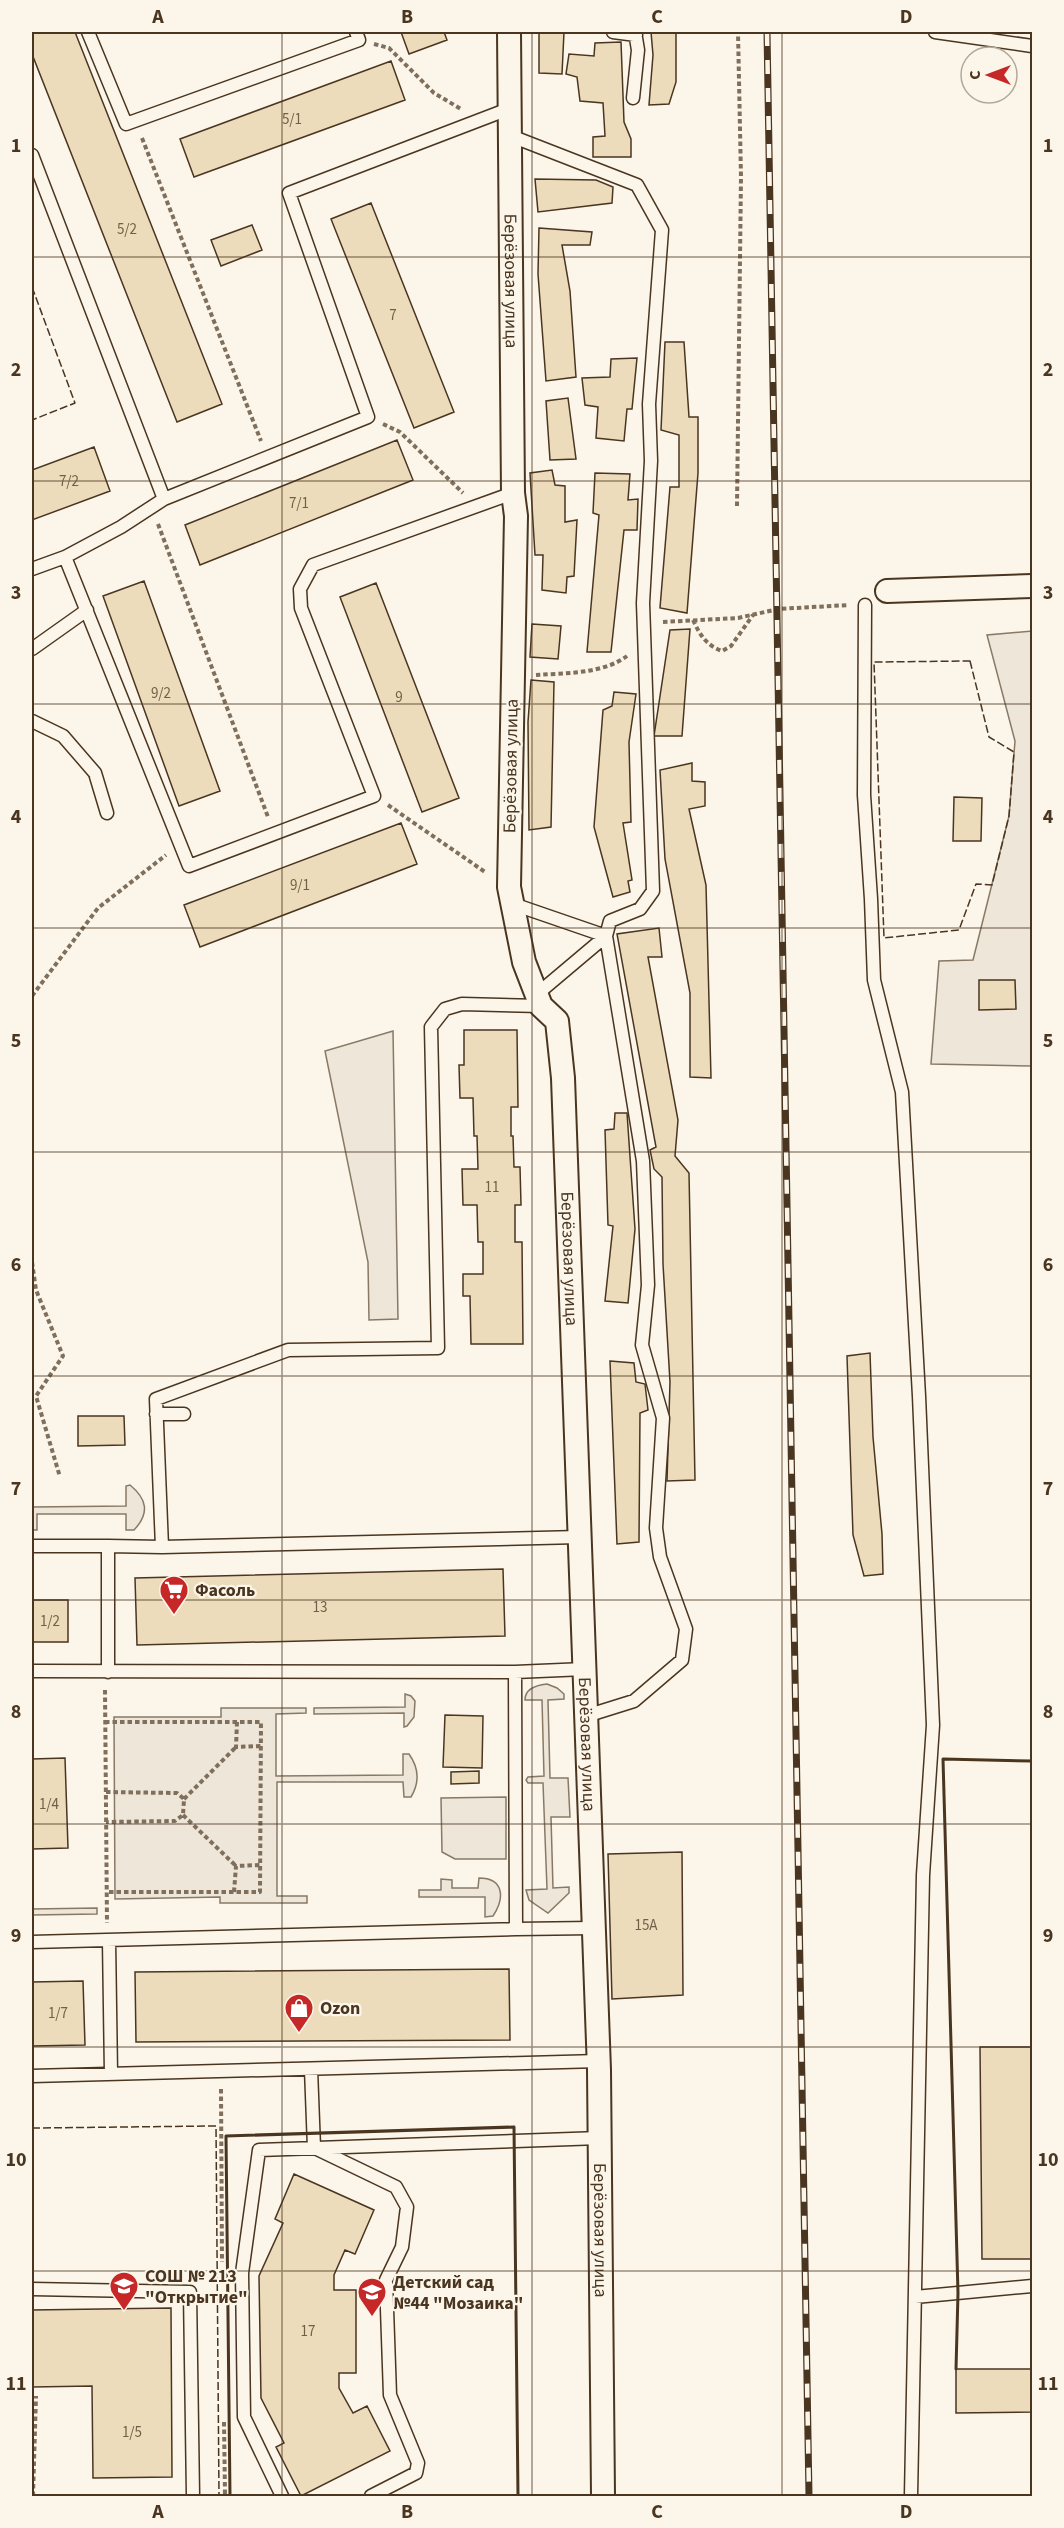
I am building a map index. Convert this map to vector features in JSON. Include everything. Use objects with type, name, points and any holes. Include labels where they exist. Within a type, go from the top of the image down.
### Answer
[{"type":"street","name":"Берёзовая улица","points":[[509,32],[513,493],[516,516],[511,896],[524,962],[538,1000],[557,1021],[563,1078],[599,2061],[603,2496]]},
{"type":"street","points":[[887,591],[1032,586]]},
{"type":"lane","points":[[88,32],[126,124],[357,36]]},
{"type":"lane","points":[[613,32],[635,33],[638,50],[633,99]]},
{"type":"lane","points":[[934,32],[1032,46]]},
{"type":"lane","points":[[32,569],[66,556],[121,527],[164,500],[368,417],[289,193],[510,108]]},
{"type":"lane","points":[[510,136],[637,185],[662,230],[649,404],[651,461],[643,603],[653,891],[640,909],[610,921],[606,936],[643,1161],[648,1285],[642,1345],[663,1418],[656,1528],[660,1557],[686,1629],[682,1660],[634,1701],[586,1716]]},
{"type":"lane","points":[[32,155],[164,500]]},
{"type":"lane","points":[[66,556],[189,866],[374,796],[301,608],[300,589],[313,565],[513,493]]},
{"type":"lane","points":[[865,605],[864,795],[874,980],[902,1092],[919,1396],[933,1725],[923,1875],[911,2496]]},
{"type":"lane","points":[[32,649],[87,610]]},
{"type":"lane","points":[[32,721],[63,736],[95,773],[107,813]]},
{"type":"lane","points":[[511,896],[606,936]]},
{"type":"lane","points":[[162,1547],[156,1399],[288,1350],[438,1348],[431,1027],[445,1010],[462,1004],[538,1000],[606,936]]},
{"type":"lane","points":[[156,1414],[184,1414]]},
{"type":"lane","points":[[32,1546],[162,1547],[579,1537]]},
{"type":"lane","points":[[106,1672],[108,1546]]},
{"type":"lane","points":[[32,1671],[515,1672],[585,1669]]},
{"type":"lane","points":[[515,1672],[516,1929]]},
{"type":"lane","points":[[32,1942],[593,1928]]},
{"type":"lane","points":[[108,1940],[111,2074]]},
{"type":"lane","points":[[32,2076],[599,2061]]},
{"type":"lane","points":[[311,2069],[314,2148]]},
{"type":"lane","points":[[282,2496],[244,2417],[242,2273],[259,2150],[600,2138]]},
{"type":"lane","points":[[314,2148],[396,2187],[407,2207],[402,2247],[386,2280],[390,2395],[418,2463],[416,2473],[371,2496]]},
{"type":"lane","points":[[915,2297],[1032,2286]]},
{"type":"lane","points":[[32,2289],[190,2292],[193,2496]]},
{"type":"path","points":[[737,506],[741,177],[738,32]]},
{"type":"path","points":[[357,36],[389,48],[434,93],[479,120]]},
{"type":"path","points":[[135,121],[267,458]]},
{"type":"path","points":[[368,417],[400,432],[476,506]]},
{"type":"path","points":[[152,506],[274,834]]},
{"type":"path","points":[[513,676],[577,673],[602,667],[626,658],[644,636],[662,622],[738,618],[778,609],[865,605]]},
{"type":"path","points":[[693,621],[700,635],[710,647],[722,651],[731,646],[753,615]]},
{"type":"path","points":[[374,796],[511,896]]},
{"type":"path","points":[[32,996],[98,908],[180,843]]},
{"type":"path","points":[[32,1262],[36,1290],[63,1356],[36,1396],[60,1477]]},
{"type":"path","points":[[106,1672],[108,1940]]},
{"type":"path","points":[[105,1722],[261,1722],[260,1892],[107,1892]]},
{"type":"path","points":[[236,1747],[237,1722]]},
{"type":"path","points":[[106,1821],[175,1821],[183,1815],[184,1799],[236,1747],[261,1746]]},
{"type":"path","points":[[106,1792],[177,1793],[184,1799]]},
{"type":"path","points":[[183,1815],[236,1866],[260,1865]]},
{"type":"path","points":[[234,1892],[236,1866]]},
{"type":"path","points":[[33,2496],[36,2396]]},
{"type":"shaded area","points":[[1032,631],[1032,1066],[931,1064],[939,961],[973,960],[1009,816],[1015,741],[987,635]]},
{"type":"shaded area","points":[[393,1031],[398,1319],[369,1320],[368,1262],[325,1051]]},
{"type":"shaded area","points":[[130,1485],[140,1496],[144,1506],[143,1518],[134,1530],[126,1530],[126,1514],[37,1514],[37,1530],[32,1530],[32,1507],[126,1506],[126,1486]]},
{"type":"shaded area","points":[[547,1684],[564,1694],[564,1699],[548,1700],[550,1778],[568,1778],[570,1817],[551,1817],[553,1888],[569,1887],[569,1893],[548,1913],[529,1900],[526,1890],[547,1889],[543,1783],[528,1783],[526,1780],[528,1777],[544,1776],[542,1700],[525,1700],[529,1690]]},
{"type":"shaded area","points":[[405,1694],[411,1696],[415,1701],[414,1717],[404,1727],[404,1713],[314,1714],[314,1708],[405,1707]]},
{"type":"shaded area","points":[[221,1708],[306,1708],[306,1713],[276,1714],[276,1776],[403,1775],[403,1754],[409,1754],[417,1775],[414,1791],[411,1797],[404,1797],[403,1782],[277,1782],[277,1896],[307,1896],[307,1903],[220,1903],[220,1897],[115,1899],[114,1717],[221,1717]]},
{"type":"shaded area","points":[[506,1797],[506,1859],[455,1859],[442,1852],[441,1798]]},
{"type":"shaded area","points":[[479,1878],[493,1881],[500,1890],[499,1902],[493,1916],[485,1917],[485,1897],[419,1897],[419,1890],[441,1890],[441,1879],[452,1880],[452,1888],[478,1888]]},
{"type":"shaded area","points":[[97,1908],[97,1914],[32,1915],[32,1909]]},
{"type":"building","points":[[32,32],[75,32],[222,404],[177,422],[32,54]]},
{"type":"building","points":[[401,32],[444,32],[447,40],[409,54]]},
{"type":"building","points":[[539,32],[564,32],[562,74],[539,73]]},
{"type":"building","points":[[651,32],[676,32],[676,82],[669,104],[649,105],[653,55]]},
{"type":"building","points":[[621,42],[624,122],[631,139],[631,157],[593,157],[593,137],[605,136],[603,103],[580,101],[577,77],[566,74],[569,54],[594,56],[595,43]]},
{"type":"building","points":[[391,61],[405,100],[194,177],[180,139]]},
{"type":"building","points":[[535,179],[596,180],[613,187],[612,203],[538,212]]},
{"type":"building","points":[[371,203],[454,412],[414,428],[331,219]]},
{"type":"building","points":[[252,225],[262,250],[221,266],[211,240]]},
{"type":"building","points":[[539,228],[592,232],[590,245],[562,245],[570,291],[576,377],[546,381],[538,274]]},
{"type":"building","points":[[665,342],[684,342],[689,417],[698,417],[698,473],[687,613],[660,608],[670,487],[679,487],[679,435],[661,430]]},
{"type":"building","points":[[637,358],[632,409],[627,409],[624,441],[596,438],[598,407],[585,405],[582,378],[610,377],[611,359]]},
{"type":"building","points":[[568,398],[576,459],[550,460],[546,401]]},
{"type":"building","points":[[397,440],[413,480],[200,565],[185,525]]},
{"type":"building","points":[[94,447],[110,491],[32,520],[32,470]]},
{"type":"building","points":[[552,470],[555,485],[565,486],[565,522],[577,520],[574,576],[567,577],[566,593],[542,590],[543,555],[535,555],[530,473]]},
{"type":"building","points":[[595,473],[630,474],[628,500],[638,499],[637,530],[624,530],[611,652],[587,652],[599,515],[593,513]]},
{"type":"building","points":[[144,581],[220,791],[179,806],[103,596]]},
{"type":"building","points":[[376,583],[459,798],[422,812],[340,597]]},
{"type":"building","points":[[532,624],[561,626],[558,659],[530,657]]},
{"type":"building","points":[[690,629],[682,736],[654,736],[670,630]]},
{"type":"building","points":[[531,680],[554,682],[551,827],[529,830],[528,722]]},
{"type":"building","points":[[614,692],[636,694],[629,742],[631,822],[623,823],[632,880],[628,881],[630,892],[613,897],[594,827],[603,710],[612,706]]},
{"type":"building","points":[[692,763],[692,781],[705,782],[705,806],[689,809],[706,885],[711,1078],[690,1077],[690,993],[665,859],[660,770]]},
{"type":"building","points":[[954,797],[982,798],[981,841],[953,841]]},
{"type":"building","points":[[401,823],[417,864],[200,947],[184,905]]},
{"type":"building","points":[[659,928],[662,957],[648,957],[678,1120],[675,1156],[689,1173],[695,1480],[667,1481],[670,1382],[663,1264],[662,1177],[654,1169],[650,1150],[656,1147],[617,934]]},
{"type":"building","points":[[979,980],[1015,980],[1016,1009],[979,1010]]},
{"type":"building","points":[[464,1030],[517,1030],[518,1107],[511,1107],[511,1136],[513,1136],[514,1167],[520,1167],[521,1205],[515,1205],[515,1242],[522,1242],[523,1344],[471,1344],[470,1296],[463,1296],[463,1274],[483,1274],[483,1242],[478,1242],[477,1205],[463,1205],[462,1169],[478,1169],[473,1098],[460,1098],[459,1065],[464,1065]]},
{"type":"building","points":[[615,1113],[627,1113],[635,1229],[628,1303],[605,1301],[613,1226],[608,1225],[605,1130],[614,1129]]},
{"type":"building","points":[[870,1353],[873,1437],[882,1534],[883,1574],[864,1576],[853,1535],[847,1356]]},
{"type":"building","points":[[610,1361],[634,1363],[636,1382],[645,1384],[648,1410],[640,1413],[639,1542],[617,1544]]},
{"type":"building","points":[[78,1416],[124,1416],[125,1445],[78,1446]]},
{"type":"building","points":[[503,1569],[505,1636],[137,1645],[135,1578]]},
{"type":"building","points":[[32,1600],[68,1600],[68,1642],[32,1642]]},
{"type":"building","points":[[445,1715],[483,1716],[482,1768],[443,1767]]},
{"type":"building","points":[[65,1758],[68,1848],[32,1849],[32,1759]]},
{"type":"building","points":[[479,1771],[479,1783],[451,1784],[451,1772]]},
{"type":"building","points":[[682,1852],[683,1995],[612,1999],[608,1854]]},
{"type":"building","points":[[509,1969],[510,2040],[136,2042],[135,1972]]},
{"type":"building","points":[[83,1981],[85,2045],[32,2046],[32,1982]]},
{"type":"building","points":[[980,2047],[1032,2047],[1032,2259],[982,2259]]},
{"type":"building","points":[[294,2174],[374,2210],[355,2254],[345,2250],[334,2275],[334,2290],[356,2290],[356,2373],[339,2373],[339,2388],[353,2413],[367,2406],[390,2451],[301,2496],[276,2447],[284,2443],[261,2398],[259,2276],[283,2223],[275,2219]]},
{"type":"building","points":[[171,2308],[172,2477],[93,2478],[92,2386],[32,2387],[32,2310]]},
{"type":"building","points":[[956,2369],[1032,2369],[1032,2412],[956,2413]]},
{"type":"railway","points":[[767,32],[809,2496]]},
{"type":"fence","points":[[32,287],[75,403],[32,420]]},
{"type":"fence","points":[[970,661],[989,737],[1014,752],[1009,816],[992,885],[976,884],[959,930],[884,938],[874,662],[970,661]]},
{"type":"fence","points":[[32,2128],[216,2126],[219,2496]]},
{"type":"wall","points":[[956,2369],[958,2293],[943,1759],[1032,1761]]},
{"type":"wall","points":[[230,2496],[226,2136],[514,2127],[518,2496]]},
{"type":"place","name":"Фасоль","points":[[174,1616]]},
{"type":"place","name":"Ozon","points":[[299,2034]]},
{"type":"place","name":"СОШ № 213 \"Открытие\"","points":[[124,2312]]},
{"type":"place","name":"Детский сад №44 \"Мозаика\"","points":[[372,2318]]}]
